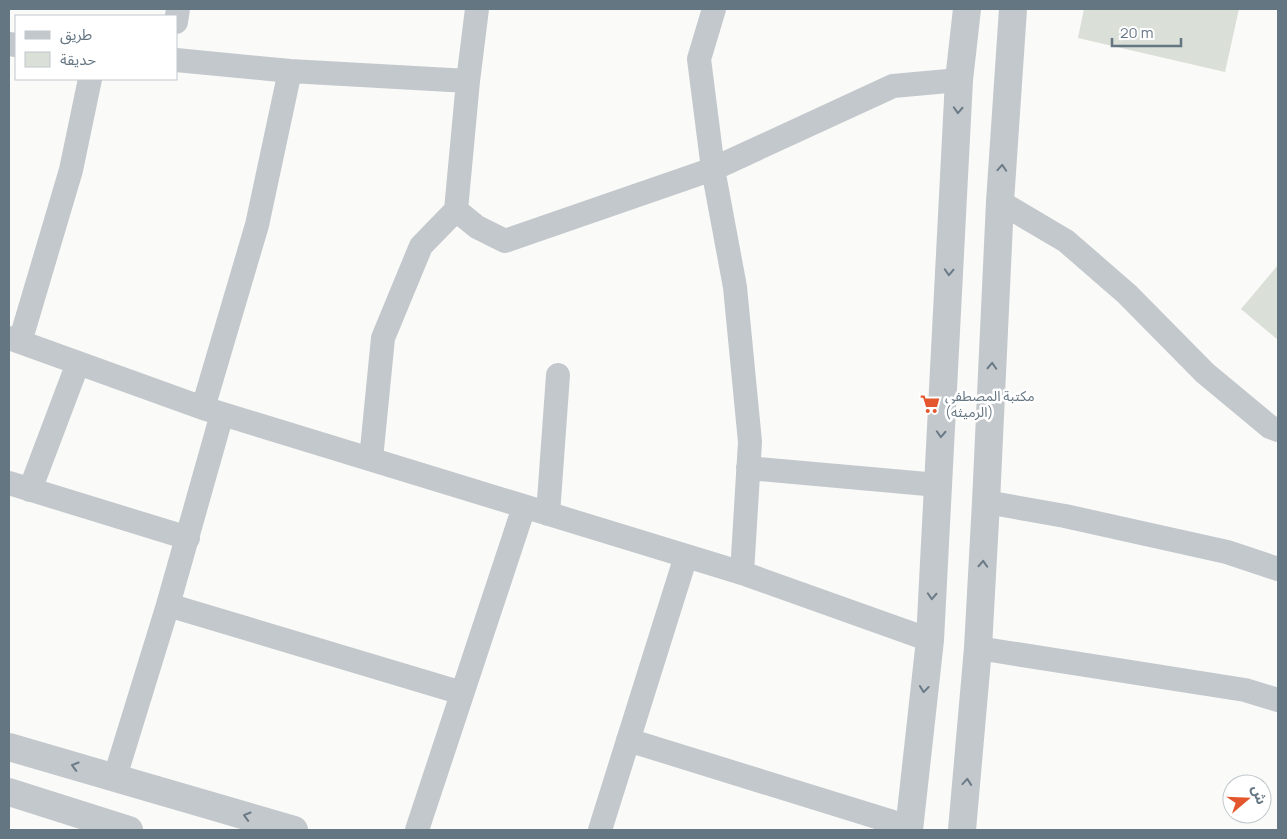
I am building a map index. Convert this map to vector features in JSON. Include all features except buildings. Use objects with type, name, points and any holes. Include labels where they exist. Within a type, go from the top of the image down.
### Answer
[{"type":"street","points":[[370,460],[383,338],[421,246],[456,210],[468,80],[478,9]]},
{"type":"street","points":[[714,9],[699,60],[713,169],[735,287],[750,442],[742,574]]},
{"type":"street","points":[[628,740],[909,829],[930,640],[959,80],[967,9]]},
{"type":"street","points":[[962,830],[978,648],[1000,202],[1013,9]]},
{"type":"street","points":[[178,60],[290,71],[468,80]]},
{"type":"street","points":[[114,777],[188,538],[213,411],[290,71]]},
{"type":"street","points":[[90,80],[71,170],[14,340],[213,411],[686,556],[930,640]]},
{"type":"street","points":[[456,210],[477,227],[505,241],[713,169],[893,86],[959,80]]},
{"type":"street","points":[[1000,202],[1066,241],[1128,294],[1205,373],[1270,427],[1278,430]]},
{"type":"street","points":[[78,363],[19,486],[188,538]]},
{"type":"street","points":[[548,514],[558,375]]},
{"type":"street","points":[[748,468],[938,486]]},
{"type":"street","points":[[986,502],[1065,516],[1227,552],[1278,569]]},
{"type":"street","points":[[417,830],[524,507]]},
{"type":"street","points":[[600,830],[686,556]]},
{"type":"street","points":[[168,605],[462,692]]},
{"type":"street","points":[[978,648],[1245,690],[1278,700]]},
{"type":"street","points":[[9,747],[294,830]]},
{"type":"street","points":[[9,792],[130,830]]},
{"type":"green space","points":[[1084,9],[1239,9],[1225,72],[1078,38]]},
{"type":"green space","points":[[1278,265],[1278,340],[1241,309]]},
{"type":"place","name":"مكتبة المصطفى (الرميثه)","points":[[930,404]]}]
